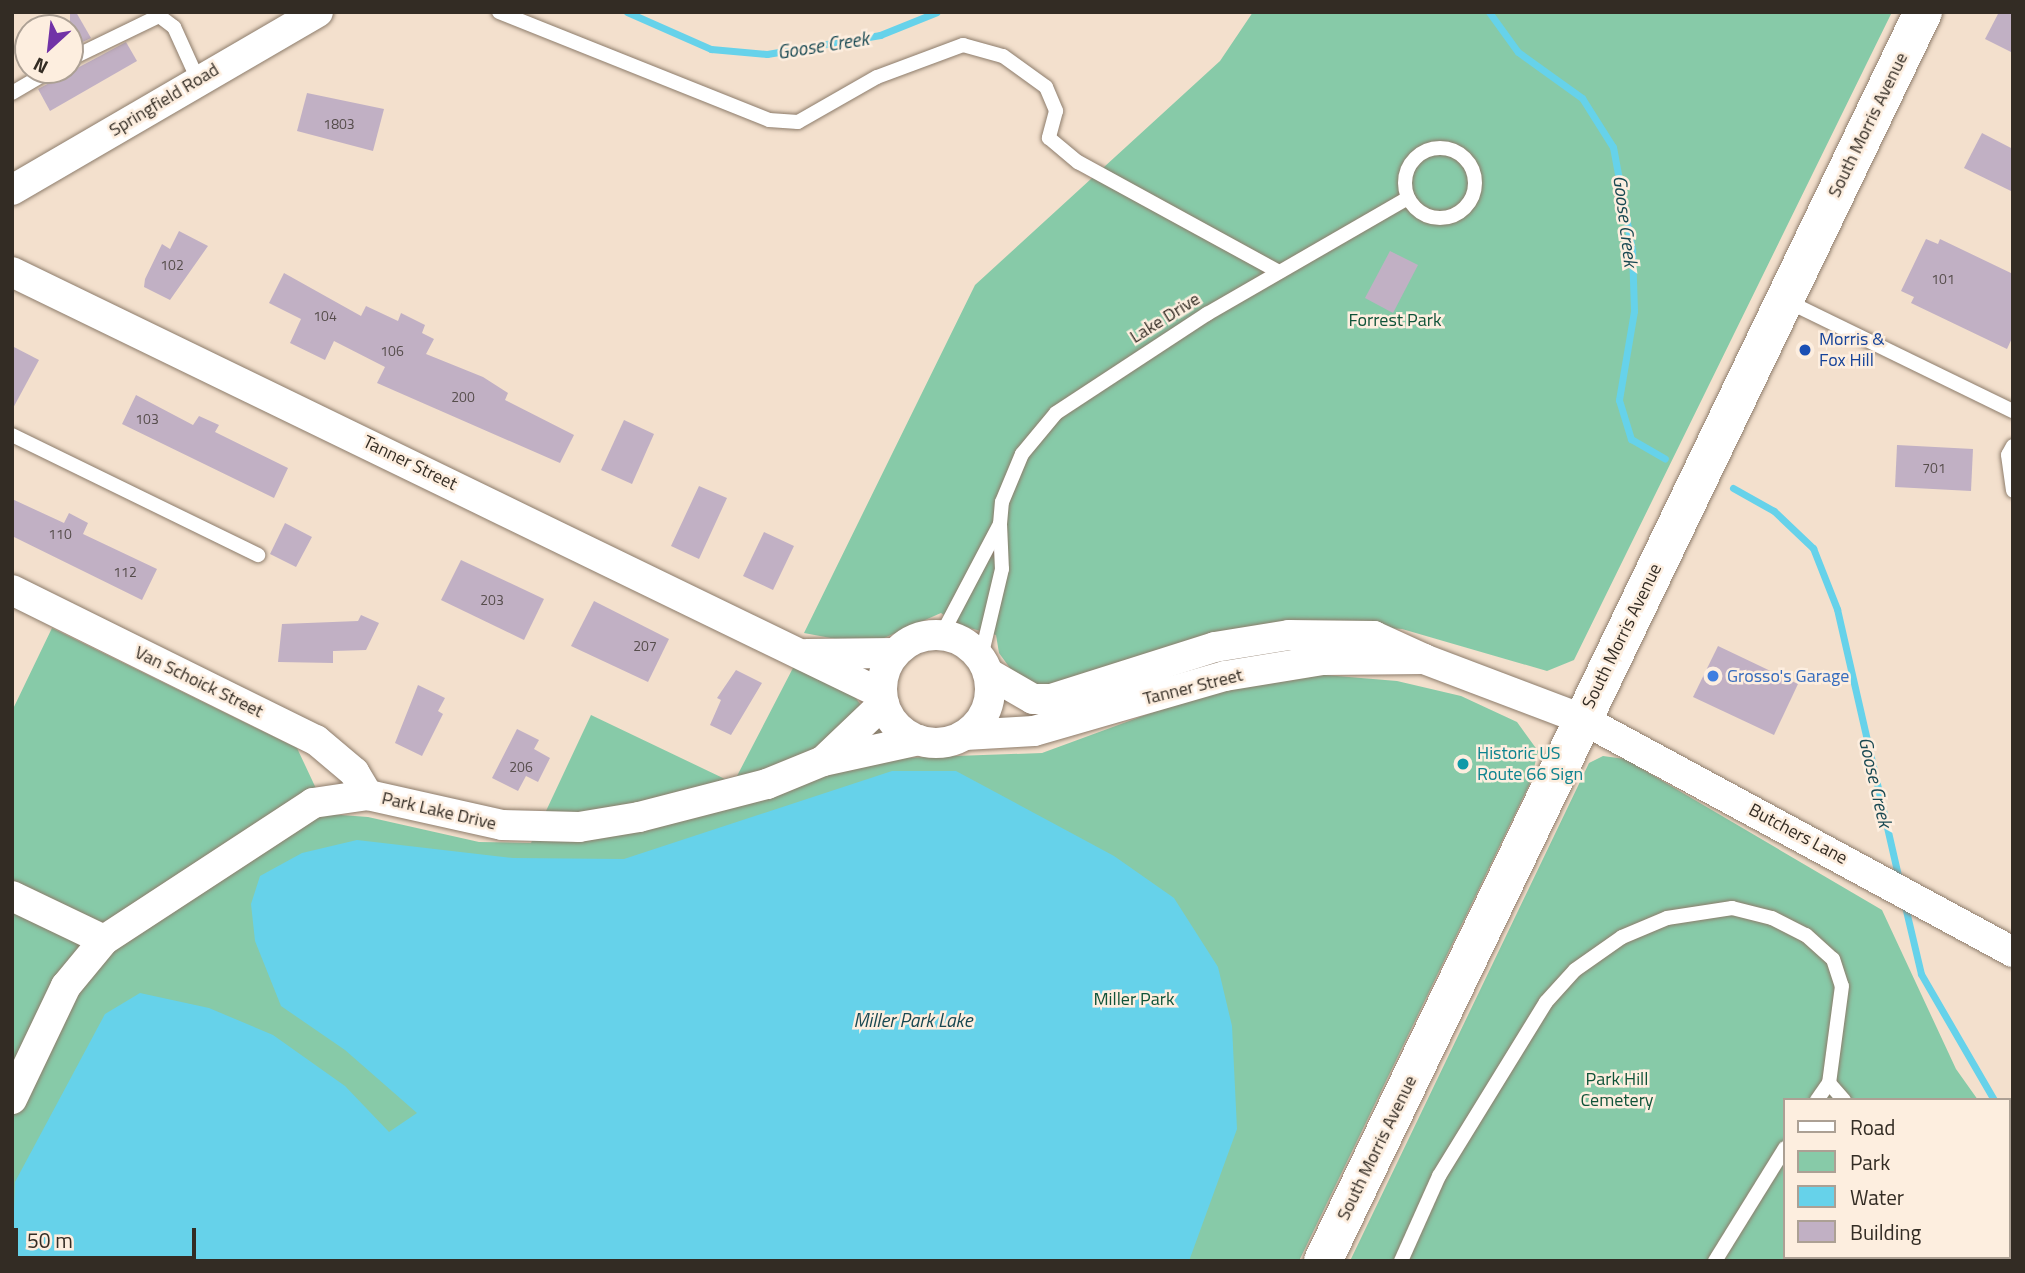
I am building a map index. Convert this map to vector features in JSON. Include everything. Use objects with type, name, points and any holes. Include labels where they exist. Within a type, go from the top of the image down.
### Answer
[{"type":"main road","name":"South Morris Avenue","points":[[1323,1261],[1923,12]]},
{"type":"street","name":"Springfield Road","points":[[15,183],[318,12]]},
{"type":"street","name":"Tanner Street","points":[[12,272],[807,654],[841,678],[883,699]]},
{"type":"street","name":"Van Schoick Street","points":[[12,590],[316,740],[354,772],[368,795]]},
{"type":"street","points":[[942,634],[964,642],[985,665],[987,708],[965,735],[935,743],[919,740],[897,726],[883,699],[894,653],[916,639],[942,634]]},
{"type":"street","name":"Tanner Street","points":[[985,665],[1033,699],[1051,699],[1215,647],[1289,635],[1374,636],[1424,659],[1582,719]]},
{"type":"street","name":"Tanner Street","points":[[807,654],[894,653]]},
{"type":"street","name":"Tanner Street","points":[[965,735],[1034,731],[1225,676],[1323,660],[1424,659]]},
{"type":"street","name":"Park Lake Drive","points":[[823,761],[883,699]]},
{"type":"street","name":"Butchers Lane","points":[[1582,719],[2013,952]]},
{"type":"street","name":"Park Lake Drive","points":[[12,1099],[56,1003],[104,940],[286,817],[313,803],[368,795],[502,825],[579,827],[767,784],[823,761],[919,740]]},
{"type":"street","points":[[12,896],[104,940]]},
{"type":"lane","points":[[499,12],[769,120],[798,122],[857,86],[963,45],[1003,55],[1046,87],[1056,111],[1049,138],[1078,162],[1279,272]]},
{"type":"lane","points":[[84,52],[157,14],[174,27],[198,80]]},
{"type":"lane","points":[[12,93],[27,84]]},
{"type":"lane","points":[[1447,148],[1473,168],[1476,180],[1469,203],[1449,217],[1425,215],[1408,198],[1405,176],[1425,150],[1447,148]]},
{"type":"lane","name":"Lake Drive","points":[[985,665],[1002,569],[1002,502],[1022,454],[1056,413],[1279,272],[1408,198]]},
{"type":"lane","points":[[1784,300],[2013,411]]},
{"type":"lane","points":[[12,435],[258,555]]},
{"type":"lane","points":[[2013,446],[2008,455],[2013,491]]},
{"type":"lane","name":"Lake Drive","points":[[942,634],[1000,524]]},
{"type":"lane","points":[[1401,1261],[1439,1176],[1546,1002],[1575,970],[1622,937],[1667,918],[1732,908],[1772,918],[1806,936],[1833,959],[1842,986],[1829,1083],[1818,1098]]},
{"type":"lane","points":[[1829,1083],[1842,1098]]},
{"type":"lane","points":[[1715,1261],[1784,1150]]},
{"type":"green space","name":"Forrest Park","points":[[1253,12],[1892,12],[1574,660],[1547,671],[1402,629],[1316,623],[1043,688],[1015,675],[999,653],[996,635],[958,625],[941,613],[868,645],[804,633],[975,285],[1220,61]]},
{"type":"green space","name":"Miller Park Lake","points":[[52,628],[297,748],[328,814],[368,817],[479,842],[531,843],[591,715],[725,779],[737,776],[794,666],[855,697],[900,758],[1042,753],[1208,692],[1272,678],[1325,675],[1397,681],[1461,696],[1517,722],[1538,751],[1531,781],[1299,1261],[12,1261],[12,711]]},
{"type":"green space","name":"Park Hill Cemetery","points":[[1603,756],[1625,759],[1882,910],[1956,1069],[1977,1098],[1784,1098],[1784,1259],[2011,1259],[2011,1202],[2013,1261],[1350,1261],[1589,763]]},
{"type":"water","name":"Miller Park Lake","points":[[892,771],[956,771],[1114,856],[1174,898],[1218,967],[1232,1026],[1237,1129],[1189,1261],[12,1261],[15,1182],[105,1014],[140,993],[209,1008],[273,1035],[345,1086],[389,1132],[417,1113],[345,1050],[281,1006],[255,941],[251,904],[260,876],[302,853],[357,840],[513,858],[624,859]]},
{"type":"building","points":[[1999,12],[2013,12],[2013,53],[1985,39]]},
{"type":"building","points":[[84,26],[91,38],[84,41]]},
{"type":"building","points":[[126,42],[137,61],[50,111],[38,89],[47,84],[84,84],[84,64]]},
{"type":"building","points":[[307,93],[384,109],[373,151],[297,131]]},
{"type":"building","points":[[1982,133],[2013,149],[2013,192],[1964,168]]},
{"type":"building","points":[[179,231],[208,246],[170,300],[144,287],[145,279],[162,244],[170,249]]},
{"type":"building","points":[[1926,239],[1938,244],[1940,239],[2013,274],[2013,336],[2007,349],[1911,303],[1914,297],[1901,291]]},
{"type":"building","points":[[1390,251],[1418,265],[1393,313],[1365,298]]},
{"type":"building","points":[[284,273],[361,316],[366,306],[398,321],[401,313],[425,325],[422,333],[434,339],[426,354],[483,377],[508,393],[505,400],[574,435],[560,463],[377,383],[385,367],[334,341],[325,360],[290,343],[301,319],[269,303]]},
{"type":"building","points":[[12,346],[39,360],[12,410]]},
{"type":"building","points":[[136,395],[193,425],[199,416],[219,425],[215,432],[288,468],[274,498],[122,424]]},
{"type":"building","points":[[624,420],[654,434],[632,484],[601,470]]},
{"type":"building","points":[[1897,445],[1973,449],[1971,491],[1895,487]]},
{"type":"building","points":[[699,486],[727,498],[699,559],[671,546]]},
{"type":"building","points":[[12,499],[64,523],[69,513],[88,523],[83,534],[157,569],[142,600],[12,536]]},
{"type":"building","points":[[285,523],[312,537],[296,567],[270,554]]},
{"type":"building","points":[[764,532],[794,546],[773,590],[743,576]]},
{"type":"building","points":[[461,560],[544,599],[524,640],[441,600]]},
{"type":"building","points":[[594,601],[669,639],[648,682],[571,646]]},
{"type":"building","points":[[361,615],[379,623],[366,650],[333,651],[333,663],[278,662],[282,624],[358,621]]},
{"type":"building","points":[[1718,646],[1798,684],[1774,735],[1693,697]]},
{"type":"building","points":[[736,670],[762,683],[731,735],[710,725],[721,700],[717,698]]},
{"type":"building","points":[[418,685],[445,698],[438,711],[443,714],[422,756],[395,743]]},
{"type":"building","points":[[517,729],[539,740],[534,749],[550,758],[538,782],[526,776],[518,791],[492,778]]},
{"type":"waterway","name":"Goose Creek","points":[[627,12],[711,49],[767,54],[880,35],[937,12]]},
{"type":"waterway","name":"Goose Creek","points":[[1489,12],[1518,52],[1582,98],[1613,147],[1632,250],[1634,311],[1619,400],[1631,439],[1665,459]]},
{"type":"waterway","name":"Goose Creek","points":[[1733,488],[1774,511],[1813,548],[1837,609],[1899,880]]},
{"type":"waterway","name":"Goose Creek","points":[[1904,902],[1921,974],[1993,1098]]},
{"type":"place","name":"Morris & Fox Hill","points":[[1805,350]]},
{"type":"place","name":"Grosso's Garage","points":[[1713,676]]},
{"type":"place","name":"Historic US Route 66 Sign","points":[[1463,764]]},
{"type":"park label","name":"Miller Park","points":[[1134,999]]}]
